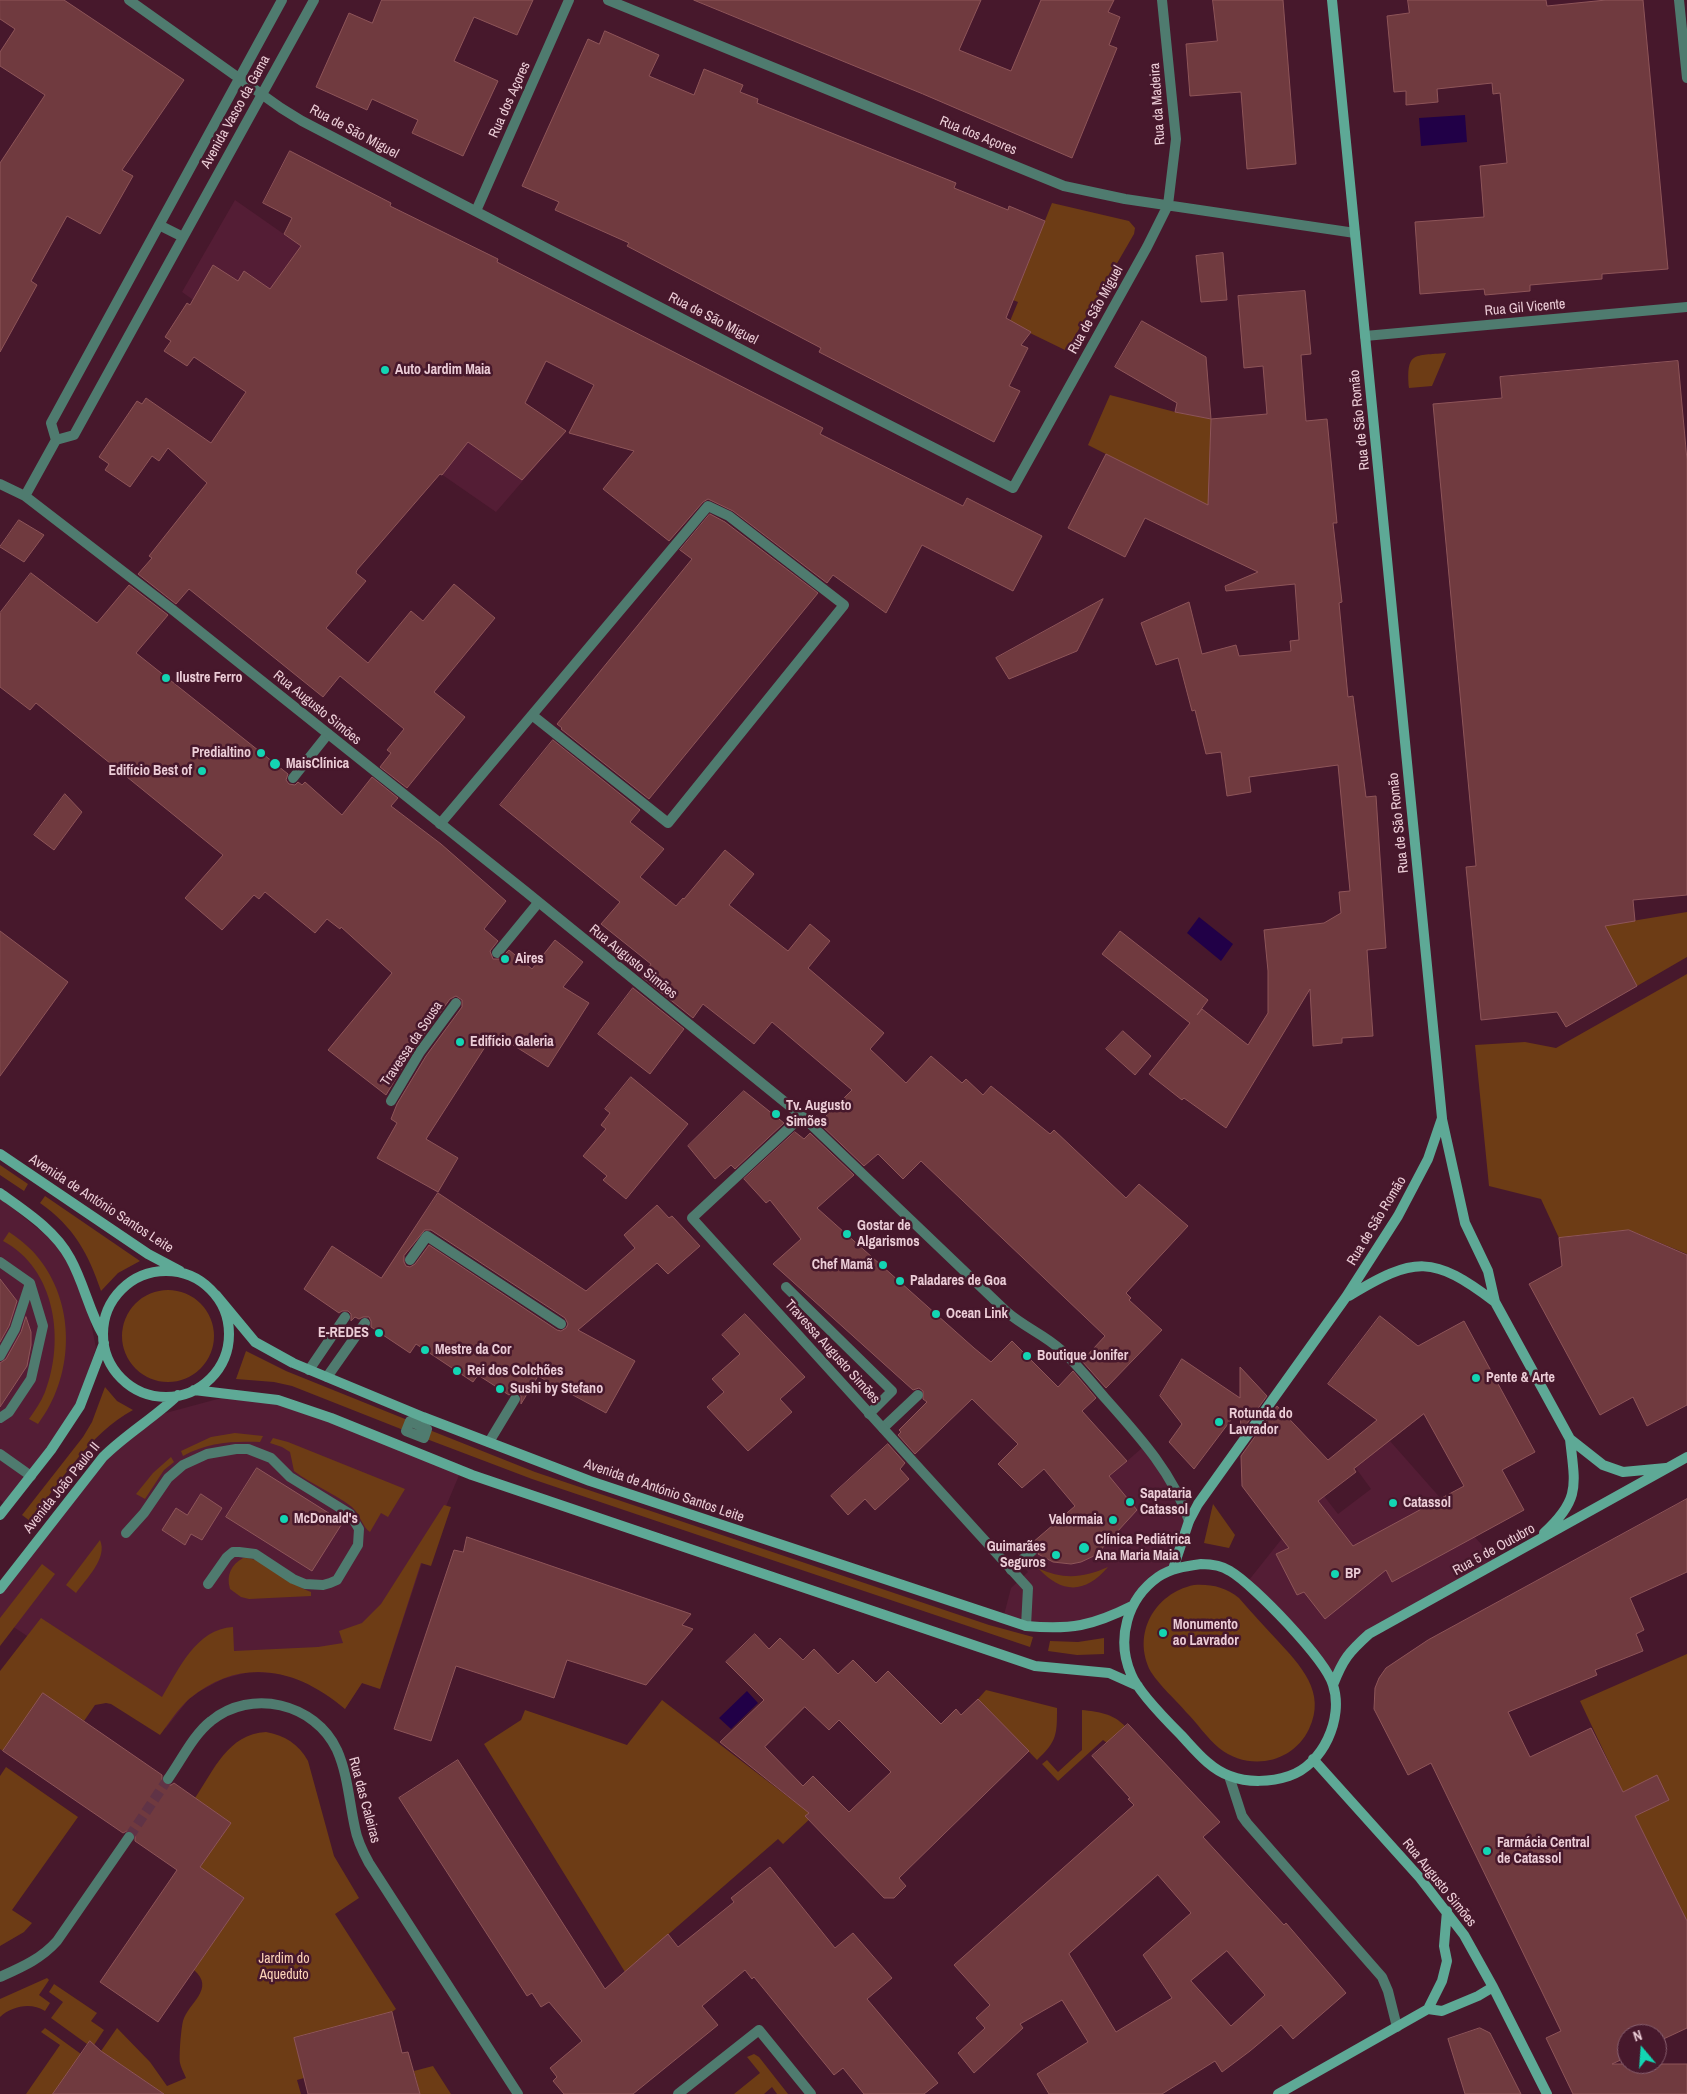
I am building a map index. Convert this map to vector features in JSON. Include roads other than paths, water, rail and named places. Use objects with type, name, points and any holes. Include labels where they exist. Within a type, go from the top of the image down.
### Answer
[{"type":"main road","name":"Rua de São Romão","points":[[1173,1569],[1189,1521],[1210,1485],[1346,1297],[1411,1194],[1428,1159],[1442,1118],[1332,0]]},
{"type":"main road","points":[[1442,1118],[1465,1223],[1488,1271],[1495,1302],[1570,1439],[1574,1479],[1572,1500],[1559,1520],[1531,1545]]},
{"type":"main road","name":"Avenida de António Santos Leite","points":[[0,1154],[148,1254],[187,1275]]},
{"type":"main road","points":[[0,1193],[59,1241],[70,1257],[93,1318],[104,1338],[111,1364],[126,1382],[147,1394],[162,1396],[178,1395],[194,1390],[213,1376],[222,1363],[229,1342],[227,1318],[216,1295],[199,1280],[187,1275],[162,1271],[149,1273],[128,1284],[112,1302],[106,1315],[104,1338],[80,1406],[51,1450],[0,1515]]},
{"type":"main road","points":[[1346,1297],[1399,1269],[1417,1266],[1437,1268],[1453,1273],[1469,1282],[1495,1302]]},
{"type":"main road","name":"Avenida de António Santos Leite","points":[[216,1295],[255,1342],[310,1370],[423,1417],[590,1481],[1026,1626],[1066,1628],[1088,1625],[1106,1619],[1132,1606]]},
{"type":"main road","points":[[194,1390],[278,1400],[331,1418],[472,1475],[1035,1666],[1110,1674],[1138,1686]]},
{"type":"main road","name":"Avenida João Paulo II","points":[[0,1589],[103,1458],[117,1444],[161,1411],[178,1395]]},
{"type":"main road","points":[[1570,1439],[1603,1465],[1623,1472],[1666,1468]]},
{"type":"main road","name":"Rua 5 de Outubro","points":[[1333,1685],[1345,1658],[1369,1634],[1687,1457]]},
{"type":"main road","points":[[1201,1564],[1216,1565],[1236,1574],[1258,1592],[1319,1660],[1333,1685],[1336,1705],[1332,1729],[1325,1745],[1313,1759],[1292,1776],[1273,1780],[1252,1781],[1229,1776],[1205,1760],[1138,1686],[1131,1675],[1124,1656],[1123,1640],[1132,1606],[1158,1577],[1173,1569],[1201,1564]]},
{"type":"main road","name":"Rua Augusto Simões","points":[[1313,1759],[1447,1911],[1464,1935],[1494,1987],[1547,2094]]},
{"type":"main road","points":[[1278,2094],[1428,2009],[1442,1981],[1447,1961],[1444,1946],[1447,1911]]},
{"type":"main road","points":[[1428,2009],[1442,2011],[1494,1987]]},
{"type":"street","name":"Rua de São Miguel","points":[[129,0],[302,121],[1013,488],[1147,248],[1168,205]]},
{"type":"street","name":"Avenida Vasco da Gama","points":[[282,0],[51,423],[56,440],[74,435],[314,0]]},
{"type":"street","name":"Rua dos Açores","points":[[476,211],[569,0]]},
{"type":"street","name":"Rua dos Açores","points":[[608,0],[1064,186],[1125,199],[1355,232]]},
{"type":"street","name":"Rua da Madeira","points":[[1162,0],[1176,139],[1168,205]]},
{"type":"street","points":[[1679,0],[1687,78]]},
{"type":"street","points":[[159,225],[183,237]]},
{"type":"street","name":"Rua Gil Vicente","points":[[1365,336],[1687,306]]},
{"type":"street","points":[[25,496],[56,440]]},
{"type":"street","name":"Rua Augusto Simões","points":[[0,484],[25,496],[173,610],[802,1116],[1019,1323],[1060,1349],[1134,1431],[1157,1461],[1182,1501],[1189,1521]]},
{"type":"street","points":[[440,824],[708,506],[729,516],[844,605],[668,823],[532,715]]},
{"type":"street","points":[[293,778],[328,734]]},
{"type":"street","points":[[497,953],[538,902]]},
{"type":"street","name":"Travessa da Sousa","points":[[392,1101],[420,1052],[456,1003]]},
{"type":"street","name":"Travessa Augusto Simões","points":[[802,1116],[692,1218],[1028,1588],[1026,1626]]},
{"type":"street","points":[[410,1260],[427,1236],[562,1324]]},
{"type":"street","points":[[0,1262],[30,1283],[43,1326],[31,1379],[9,1412],[0,1418]]},
{"type":"street","points":[[0,1356],[15,1329],[30,1283]]},
{"type":"street","points":[[786,1287],[892,1390],[869,1414]]},
{"type":"street","points":[[310,1370],[345,1317]]},
{"type":"street","points":[[327,1377],[365,1323]]},
{"type":"street","points":[[883,1428],[918,1395]]},
{"type":"street","points":[[489,1442],[515,1399]]},
{"type":"street","points":[[126,1533],[144,1514],[168,1478],[183,1465],[206,1454],[236,1449],[248,1449],[271,1458],[290,1477],[350,1514],[359,1528],[358,1545],[337,1580],[330,1583],[323,1585],[306,1584],[293,1579],[255,1554],[233,1552],[227,1557],[208,1584]]},
{"type":"street","points":[[0,1454],[31,1476]]},
{"type":"street","points":[[1011,1570],[1033,1550]]},
{"type":"street","name":"Rua das Caleiras","points":[[168,1779],[208,1722],[240,1706],[270,1702],[289,1707],[311,1719],[325,1731],[332,1741],[343,1766],[355,1828],[369,1863],[518,2094]]},
{"type":"street","points":[[1229,1776],[1242,1816],[1247,1823],[1382,1977],[1388,1991],[1397,2027]]},
{"type":"street","points":[[0,1977],[36,1960],[57,1942],[129,1837]]},
{"type":"street","points":[[678,2094],[691,2090],[758,2030],[811,2094]]},
{"type":"tunnel","points":[[129,1837],[168,1779]]},
{"type":"place","name":"Auto Jardim Maia","points":[[385,370]]},
{"type":"place","name":"Ilustre Ferro","points":[[166,678]]},
{"type":"place","name":"Predialtino","points":[[261,753]]},
{"type":"place","name":"MaisClínica","points":[[275,764]]},
{"type":"place","name":"Edifício Best of","points":[[202,771]]},
{"type":"place","name":"Aires","points":[[505,959]]},
{"type":"place","name":"Edifício Galeria","points":[[460,1042]]},
{"type":"place","name":"Tv. Augusto Simões","points":[[776,1114]]},
{"type":"place","name":"Gostar de Algarismos","points":[[847,1234]]},
{"type":"place","name":"Chef Mamã","points":[[883,1265]]},
{"type":"place","name":"Paladares de Goa","points":[[900,1281]]},
{"type":"place","name":"Ocean Link","points":[[936,1314]]},
{"type":"place","name":"E-REDES","points":[[379,1333]]},
{"type":"place","name":"Mestre da Cor","points":[[425,1350]]},
{"type":"place","name":"Boutique Jonifer","points":[[1027,1356]]},
{"type":"place","name":"Rei dos Colchões","points":[[457,1371]]},
{"type":"place","name":"Pente & Arte","points":[[1476,1378]]},
{"type":"place","name":"Sushi by Stefano","points":[[500,1389]]},
{"type":"place","name":"Rotunda do Lavrador","points":[[1219,1422]]},
{"type":"place","name":"Sapataria Catassol","points":[[1130,1502]]},
{"type":"place","name":"Catassol","points":[[1393,1503]]},
{"type":"place","name":"McDonald's","points":[[284,1519]]},
{"type":"place","name":"Valormaia","points":[[1113,1520]]},
{"type":"place","name":"Clínica Pediátrica Ana Maria Maia","points":[[1084,1548]]},
{"type":"place","name":"Guimarães Seguros","points":[[1056,1555]]},
{"type":"place","name":"BP","points":[[1335,1574]]},
{"type":"place","name":"Monumento ao Lavrador","points":[[1163,1633]]},
{"type":"place","name":"Farmácia Central de Catassol","points":[[1487,1851]]},
{"type":"park label","name":"Jardim do Aqueduto","points":[[284,1968]]}]
